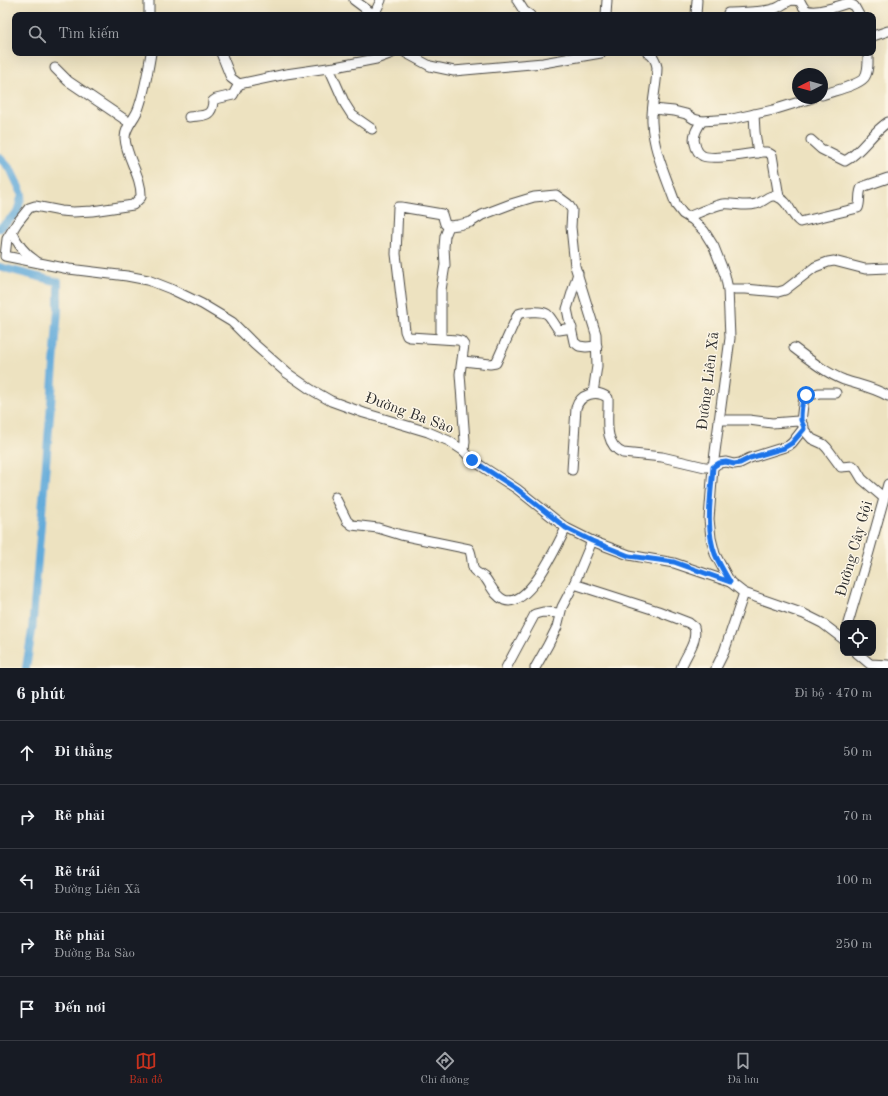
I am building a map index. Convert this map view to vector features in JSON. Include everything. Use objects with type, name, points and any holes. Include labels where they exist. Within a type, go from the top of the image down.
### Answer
[{"type":"street","points":[[149,0],[149,12]]},
{"type":"street","points":[[354,0],[370,12]]},
{"type":"street","points":[[375,12],[381,0]]},
{"type":"street","points":[[517,0],[526,12]]},
{"type":"street","points":[[606,12],[607,0]]},
{"type":"street","points":[[696,12],[697,0]]},
{"type":"street","points":[[743,12],[781,8],[785,3],[793,0],[800,1],[805,9],[811,11],[848,3],[854,6],[858,12]]},
{"type":"street","points":[[876,35],[888,31]]},
{"type":"street","points":[[40,264],[30,258],[23,250],[16,241],[12,231],[16,222],[29,208],[35,206],[73,212],[127,207],[133,205],[141,197],[140,184],[128,152],[125,133],[139,108],[147,79],[151,56]]},
{"type":"street","points":[[222,56],[231,78],[239,84],[286,74],[376,59],[384,56]]},
{"type":"street","points":[[412,56],[430,66],[443,70],[454,71],[543,63],[584,56]]},
{"type":"street","name":"Đường Liên Xã","points":[[653,56],[657,67],[652,121],[653,132],[660,159],[676,205],[683,214],[704,231],[714,247],[725,275],[728,289],[730,338],[713,467],[709,519],[711,538],[715,554],[730,582],[744,592],[822,622],[840,637]]},
{"type":"street","points":[[828,93],[856,84],[864,78],[868,68],[868,56]]},
{"type":"street","points":[[55,68],[68,81],[130,123]]},
{"type":"street","points":[[329,68],[344,104],[352,115],[372,129]]},
{"type":"street","points":[[190,117],[210,113],[213,101],[233,95],[239,84]]},
{"type":"street","points":[[653,109],[674,110],[702,121],[732,119],[792,104]]},
{"type":"street","points":[[754,114],[758,153]]},
{"type":"street","points":[[702,121],[698,127],[694,141],[699,153],[705,157],[722,157],[767,152],[772,155],[779,197]]},
{"type":"street","points":[[811,140],[821,149],[845,161],[855,154],[888,122]]},
{"type":"street","points":[[688,217],[723,204],[749,206],[760,203],[765,198],[772,196],[779,197],[784,201],[795,219],[800,222],[858,208],[860,204],[860,190],[862,187],[888,178]]},
{"type":"street","points":[[464,451],[465,441],[460,374],[464,345],[461,341],[407,336],[405,331],[396,254],[398,208],[407,208],[442,214],[445,224],[449,226],[471,222],[482,215],[534,197],[556,195],[568,204],[572,210],[571,227],[575,266],[596,334],[597,366],[593,393]]},
{"type":"street","points":[[440,338],[441,290],[445,264],[444,247],[445,236],[449,226]]},
{"type":"street","name":"Đường Ba Sào","points":[[12,231],[7,239],[5,256],[69,269],[148,280],[170,288],[202,304],[232,322],[254,344],[310,389],[331,401],[364,413],[428,432],[449,441],[464,451],[472,460],[517,489],[566,528],[592,541],[629,556],[674,562],[730,582]]},
{"type":"street","points":[[728,289],[778,292],[785,290],[815,267],[834,261],[865,269],[888,268]]},
{"type":"street","points":[[578,273],[567,309],[574,342],[579,346],[597,346]]},
{"type":"street","points":[[463,361],[490,364],[496,363],[518,314],[522,312],[542,312],[548,314],[559,330],[572,328]]},
{"type":"street","points":[[794,348],[833,375],[874,389],[888,396]]},
{"type":"street","points":[[572,470],[576,408],[578,402],[582,398],[593,393],[605,395],[608,398],[610,441],[618,451],[623,453],[662,457],[705,467],[713,467],[719,463],[726,462],[734,464],[740,463],[750,458],[784,448],[792,443],[802,426],[804,396],[819,393],[836,393]]},
{"type":"street","points":[[719,420],[749,420],[772,423],[790,421],[802,426],[812,439],[823,444],[827,448],[841,467],[852,466],[856,469],[862,479],[884,498]]},
{"type":"street","name":"Đường Cây Gội","points":[[849,620],[888,484]]},
{"type":"street","points":[[335,496],[347,521],[352,525],[378,528],[401,535],[469,549],[472,554],[473,566],[475,570],[485,578],[492,590],[504,600],[517,599],[530,589],[537,580],[566,528]]},
{"type":"street","points":[[535,668],[557,627],[562,607],[574,584],[592,541]]},
{"type":"street","points":[[574,584],[658,611],[689,623],[694,627],[696,634],[694,643],[681,668]]},
{"type":"street","points":[[716,668],[724,652],[744,592]]},
{"type":"street","points":[[506,668],[535,614],[543,612],[560,613]]},
{"type":"street","points":[[859,656],[870,666],[888,665]]},
{"type":"waterway","points":[[0,158],[11,170],[22,194],[17,213],[0,228]]},
{"type":"waterway","points":[[0,267],[58,282],[58,309],[52,392],[32,631],[26,668]]},
{"type":"route","points":[[472,460],[506,481],[566,528],[592,541],[629,556],[674,562],[730,582],[715,554],[711,538],[709,519],[713,467],[719,463],[740,463],[750,458],[784,448],[792,443],[804,429],[801,422],[803,400],[804,396],[806,395]]}]
